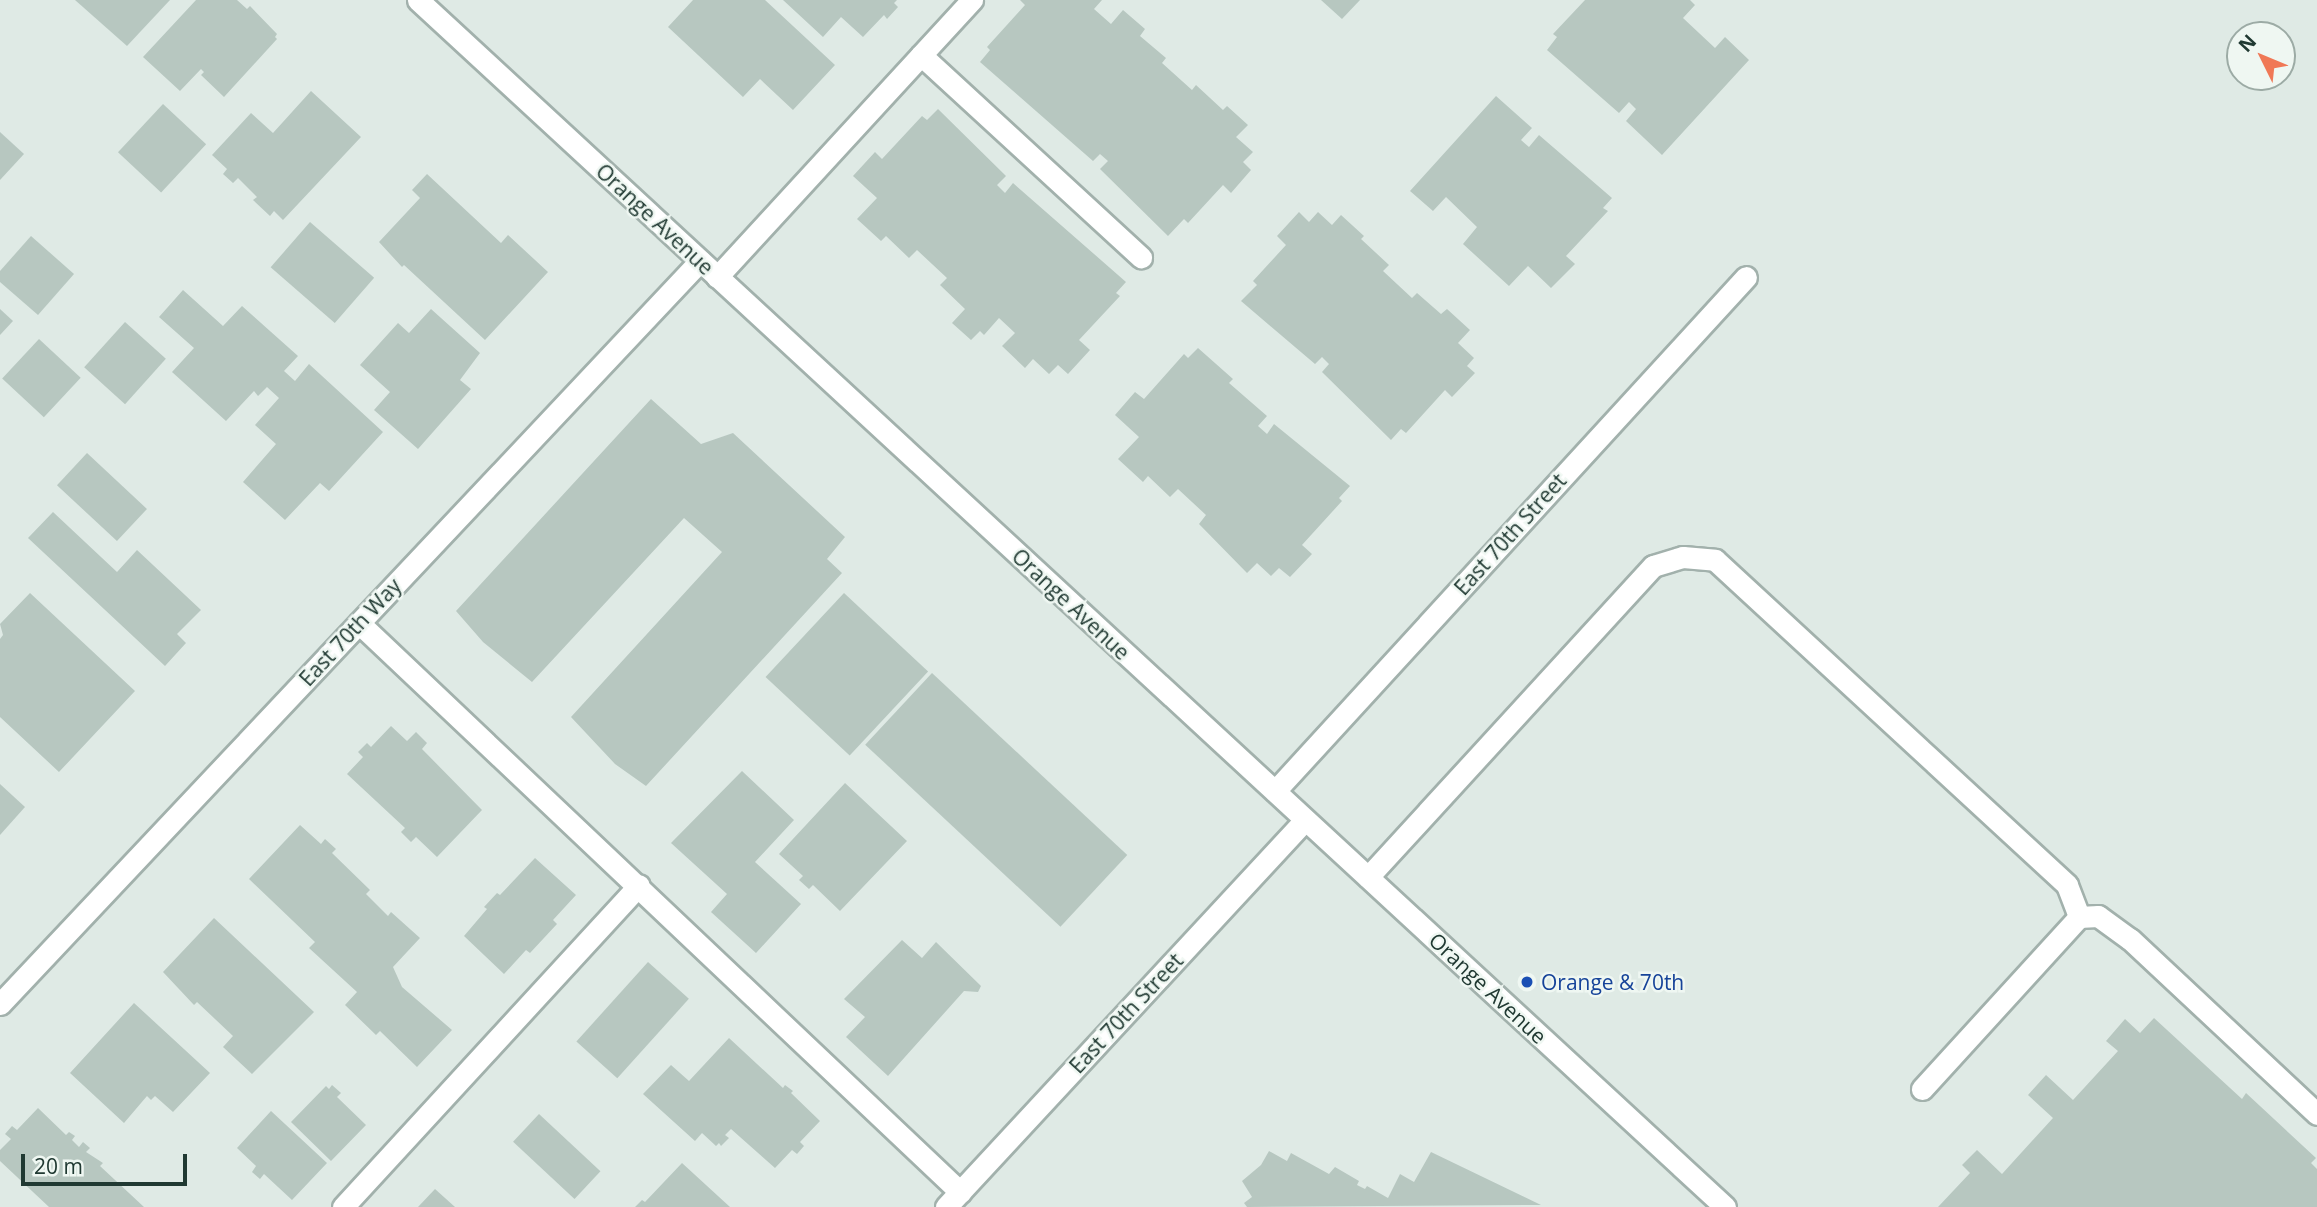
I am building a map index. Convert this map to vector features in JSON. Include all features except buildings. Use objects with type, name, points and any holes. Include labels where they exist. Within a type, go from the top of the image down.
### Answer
[{"type":"street","name":"Orange Avenue","points":[[418,0],[1725,1207]]},
{"type":"street","points":[[717,276],[972,0]]},
{"type":"street","points":[[921,55],[1141,257]]},
{"type":"street","name":"East 70th Way","points":[[0,1004],[700,261]]},
{"type":"street","name":"East 70th Street","points":[[1275,791],[1746,277]]},
{"type":"street","points":[[1368,877],[1653,566],[1683,556],[1715,560],[2067,885],[2079,917]]},
{"type":"street","points":[[359,623],[639,885],[953,1199]]},
{"type":"street","name":"East 70th Street","points":[[953,1199],[1305,820]]},
{"type":"street","points":[[343,1207],[639,885]]},
{"type":"street","points":[[1922,1088],[2079,917],[2098,916],[2130,939],[2317,1114]]},
{"type":"place","name":"Orange & 70th","points":[[1527,982]]}]
